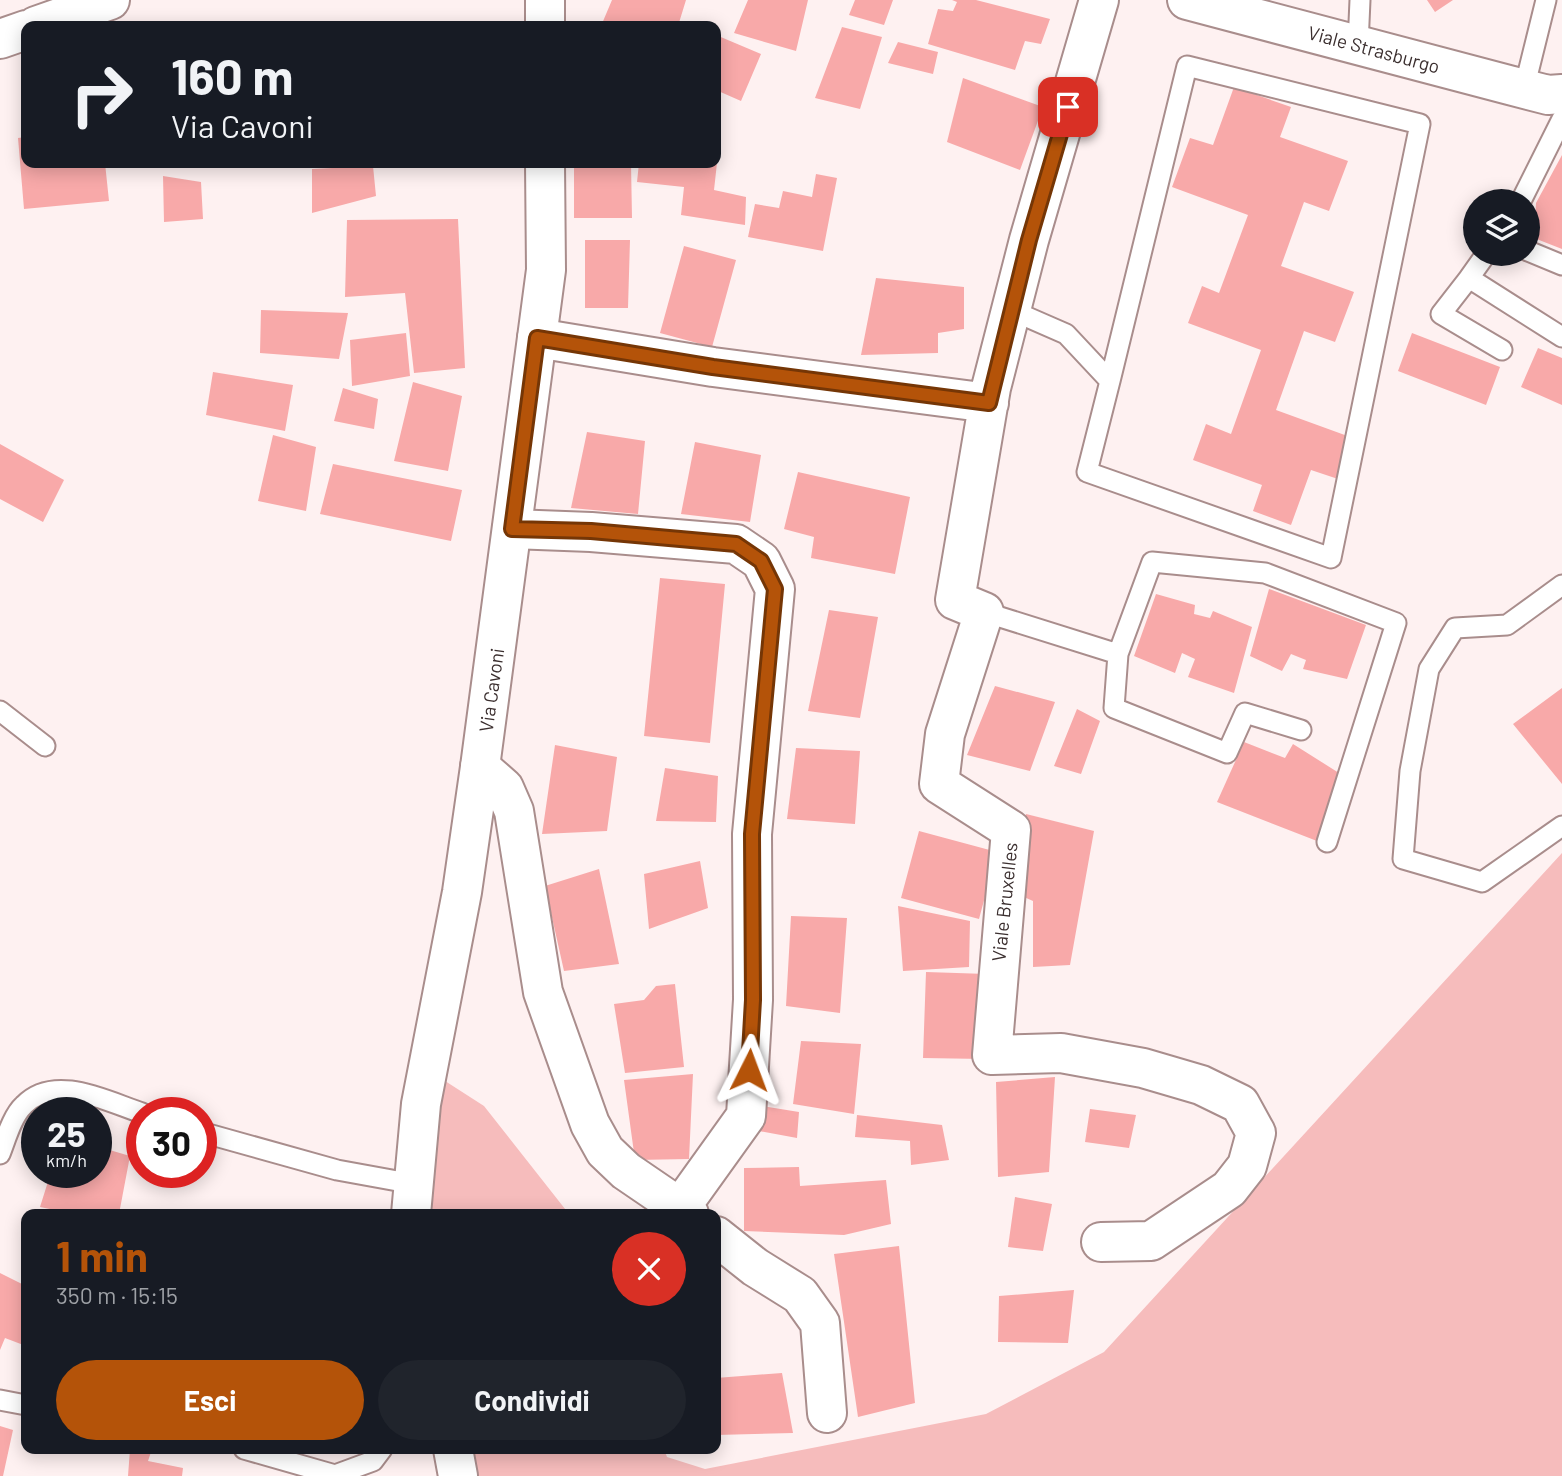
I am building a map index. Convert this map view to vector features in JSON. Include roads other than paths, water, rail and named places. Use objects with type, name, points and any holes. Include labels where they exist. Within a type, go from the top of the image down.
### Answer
[{"type":"street","points":[[50,21],[110,0]]},
{"type":"street","points":[[545,0],[545,21]]},
{"type":"street","points":[[984,612],[955,600],[989,403],[1011,310],[1099,0]]},
{"type":"street","name":"Viale Strasburgo","points":[[1187,0],[1524,89],[1548,95],[1562,94]]},
{"type":"street","points":[[0,39],[21,32]]},
{"type":"street","name":"Via Cavoni","points":[[410,1203],[421,1104],[462,892],[546,270],[545,168]]},
{"type":"street","points":[[537,338],[713,367],[989,403]]},
{"type":"street","points":[[512,529],[591,531],[736,544],[761,561],[775,589],[752,834],[753,1000],[746,1116],[686,1209]]},
{"type":"street","name":"Viale Bruxelles","points":[[984,612],[945,734],[939,785],[1012,830],[992,1055],[1061,1053],[1143,1068],[1201,1086],[1240,1104],[1256,1133],[1247,1166],[1229,1189],[1151,1241],[1101,1242]]},
{"type":"street","points":[[480,767],[504,788],[514,811],[543,992],[571,1077],[590,1124],[605,1151],[626,1171],[682,1209]]},
{"type":"street","points":[[721,1240],[755,1267],[800,1295],[820,1323],[827,1413]]},
{"type":"street","points":[[454,1454],[458,1476]]},
{"type":"lane","points":[[1358,44],[1360,0]]},
{"type":"lane","points":[[1524,89],[1546,0]]},
{"type":"lane","points":[[1187,66],[1420,124],[1331,558],[1087,472],[1110,381],[1187,66]]},
{"type":"lane","points":[[1527,189],[1562,119]]},
{"type":"lane","points":[[1540,256],[1562,265]]},
{"type":"lane","points":[[1478,266],[1441,314],[1502,350]]},
{"type":"lane","points":[[1469,278],[1562,337]]},
{"type":"lane","points":[[1011,310],[1066,334],[1110,381]]},
{"type":"lane","points":[[1301,730],[1245,713],[1227,753],[1114,708],[1118,654],[1152,562],[1265,573],[1396,623],[1327,842]]},
{"type":"lane","points":[[1562,585],[1507,625],[1455,628],[1429,668],[1410,771],[1403,859],[1482,882],[1562,826]]},
{"type":"lane","points":[[984,612],[1118,654]]},
{"type":"lane","points":[[0,711],[45,746]]},
{"type":"lane","points":[[0,1154],[23,1105],[40,1094],[66,1089],[126,1108]]},
{"type":"lane","points":[[217,1136],[337,1170],[410,1203]]},
{"type":"lane","points":[[0,1400],[21,1404]]},
{"type":"lane","points":[[263,1454],[335,1475],[373,1461],[378,1454]]}]
